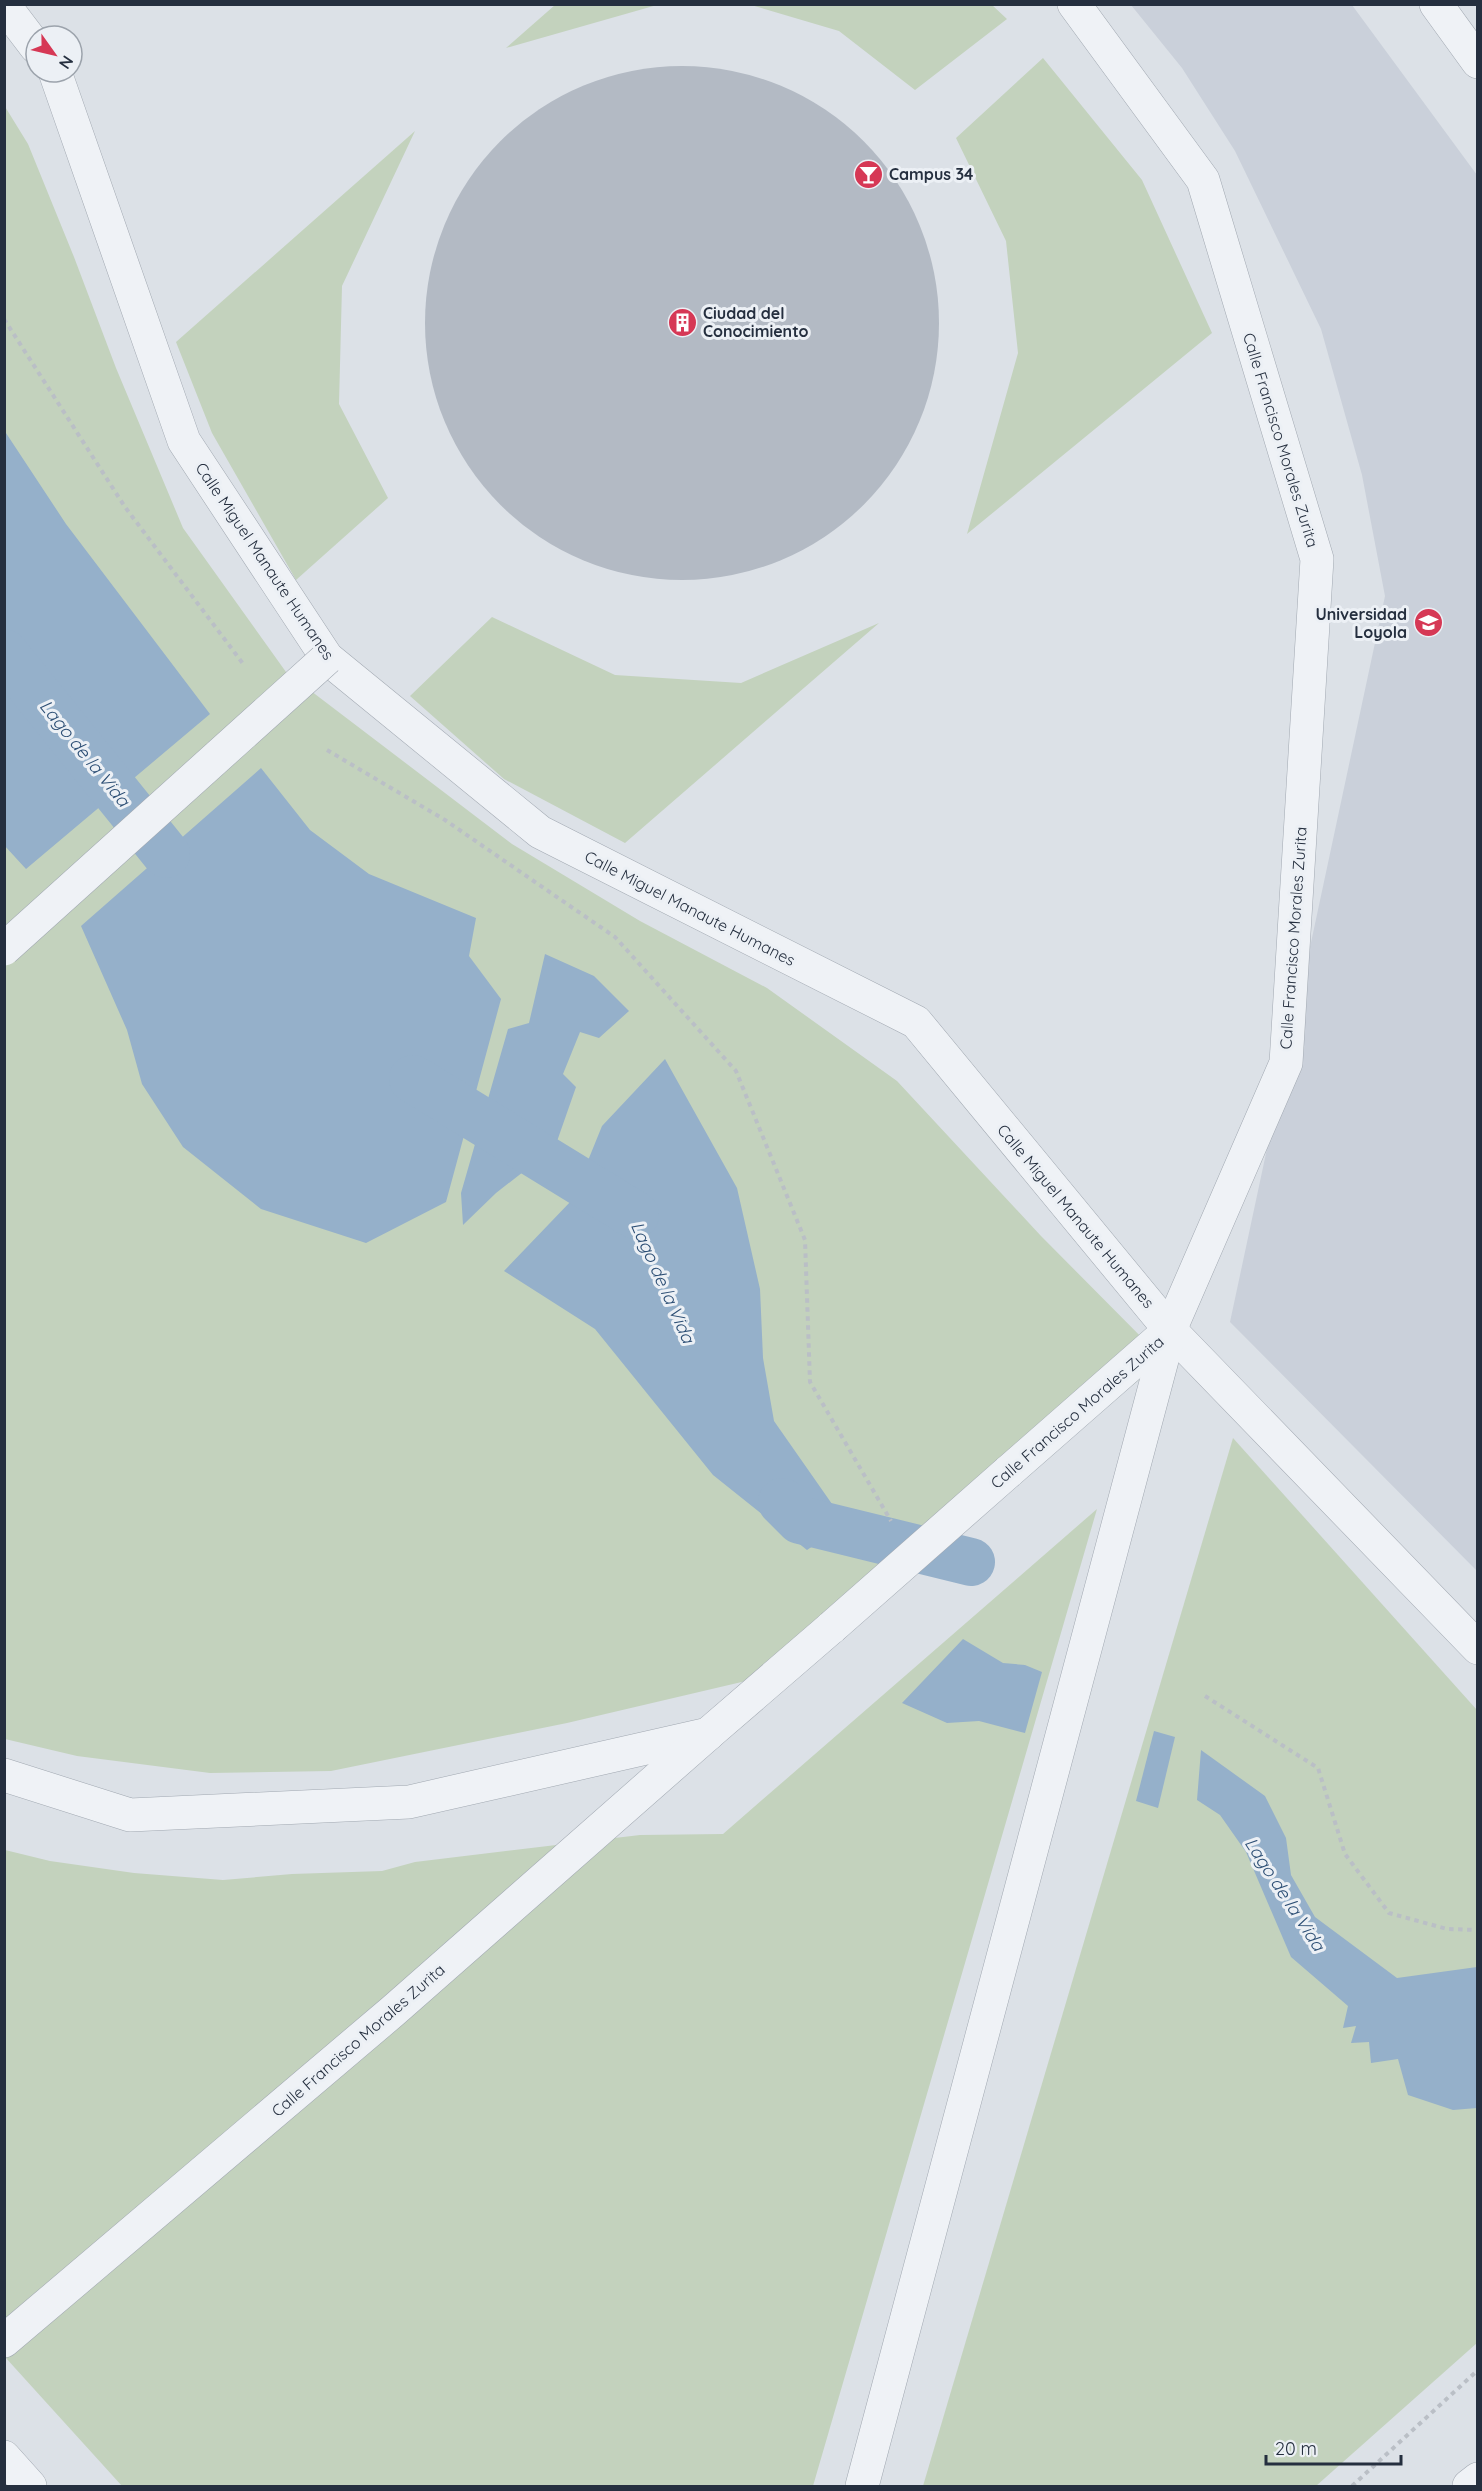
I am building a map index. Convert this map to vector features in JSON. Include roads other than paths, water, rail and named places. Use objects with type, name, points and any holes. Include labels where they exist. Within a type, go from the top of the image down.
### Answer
[{"type":"street","name":"Calle Francisco Morales Zurita","points":[[4,2341],[393,2011],[1170,1330],[1286,1063],[1317,559],[1203,180],[1074,4]]},
{"type":"street","points":[[1436,4],[1478,62]]},
{"type":"street","points":[[4,5],[24,31]]},
{"type":"street","name":"Calle Miguel Manaute Humanes","points":[[59,84],[184,441],[327,658],[540,832],[916,1022],[1170,1330],[1478,1648]]},
{"type":"street","points":[[4,949],[327,658]]},
{"type":"street","points":[[862,2487],[1170,1330]]},
{"type":"street","name":"Calle Francisco Morales Zurita","points":[[4,1775],[130,1815],[409,1802],[708,1734]]},
{"type":"street","points":[[4,2457],[30,2487]]},
{"type":"street","points":[[1469,2487],[1478,2479]]},
{"type":"water","points":[[4,430],[66,524],[210,714],[26,869],[4,845]]},
{"type":"water","points":[[261,768],[310,830],[369,874],[476,918],[469,956],[501,999],[446,1202],[366,1243],[261,1209],[183,1147],[142,1084],[127,1030],[81,926]]},
{"type":"water","points":[[545,954],[594,976],[629,1011],[599,1038],[580,1032],[563,1074],[576,1087],[555,1147],[496,1193],[463,1225],[461,1193],[508,1029],[529,1023]]},
{"type":"water","points":[[665,1059],[737,1188],[760,1289],[763,1358],[774,1421],[846,1524],[807,1550],[713,1475],[595,1329],[504,1271],[572,1200],[602,1126]]},
{"type":"water","points":[[963,1639],[1003,1663],[1025,1665],[1042,1672],[1025,1733],[979,1721],[947,1723],[902,1703]]},
{"type":"water","points":[[1154,1731],[1175,1737],[1158,1808],[1136,1801]]},
{"type":"water","points":[[1201,1750],[1265,1796],[1286,1838],[1291,1875],[1315,1917],[1397,1978],[1477,1967],[1477,2108],[1453,2110],[1408,2095],[1398,2059],[1371,2063],[1369,2042],[1351,2043],[1356,2026],[1343,2028],[1348,2006],[1291,1957],[1246,1852],[1220,1815],[1197,1800]]},
{"type":"waterway","name":"Lago de la Vida","points":[[4,653],[166,854]]},
{"type":"waterway","name":"Lago de la Vida","points":[[413,1079],[635,1215]]},
{"type":"waterway","name":"Lago de la Vida","points":[[782,1502],[800,1520],[971,1562]]},
{"type":"place","name":"Campus 34","points":[[868,174]]},
{"type":"place","name":"Ciudad del Conocimiento","points":[[682,322]]},
{"type":"place","name":"Universidad Loyola","points":[[1428,623]]}]
